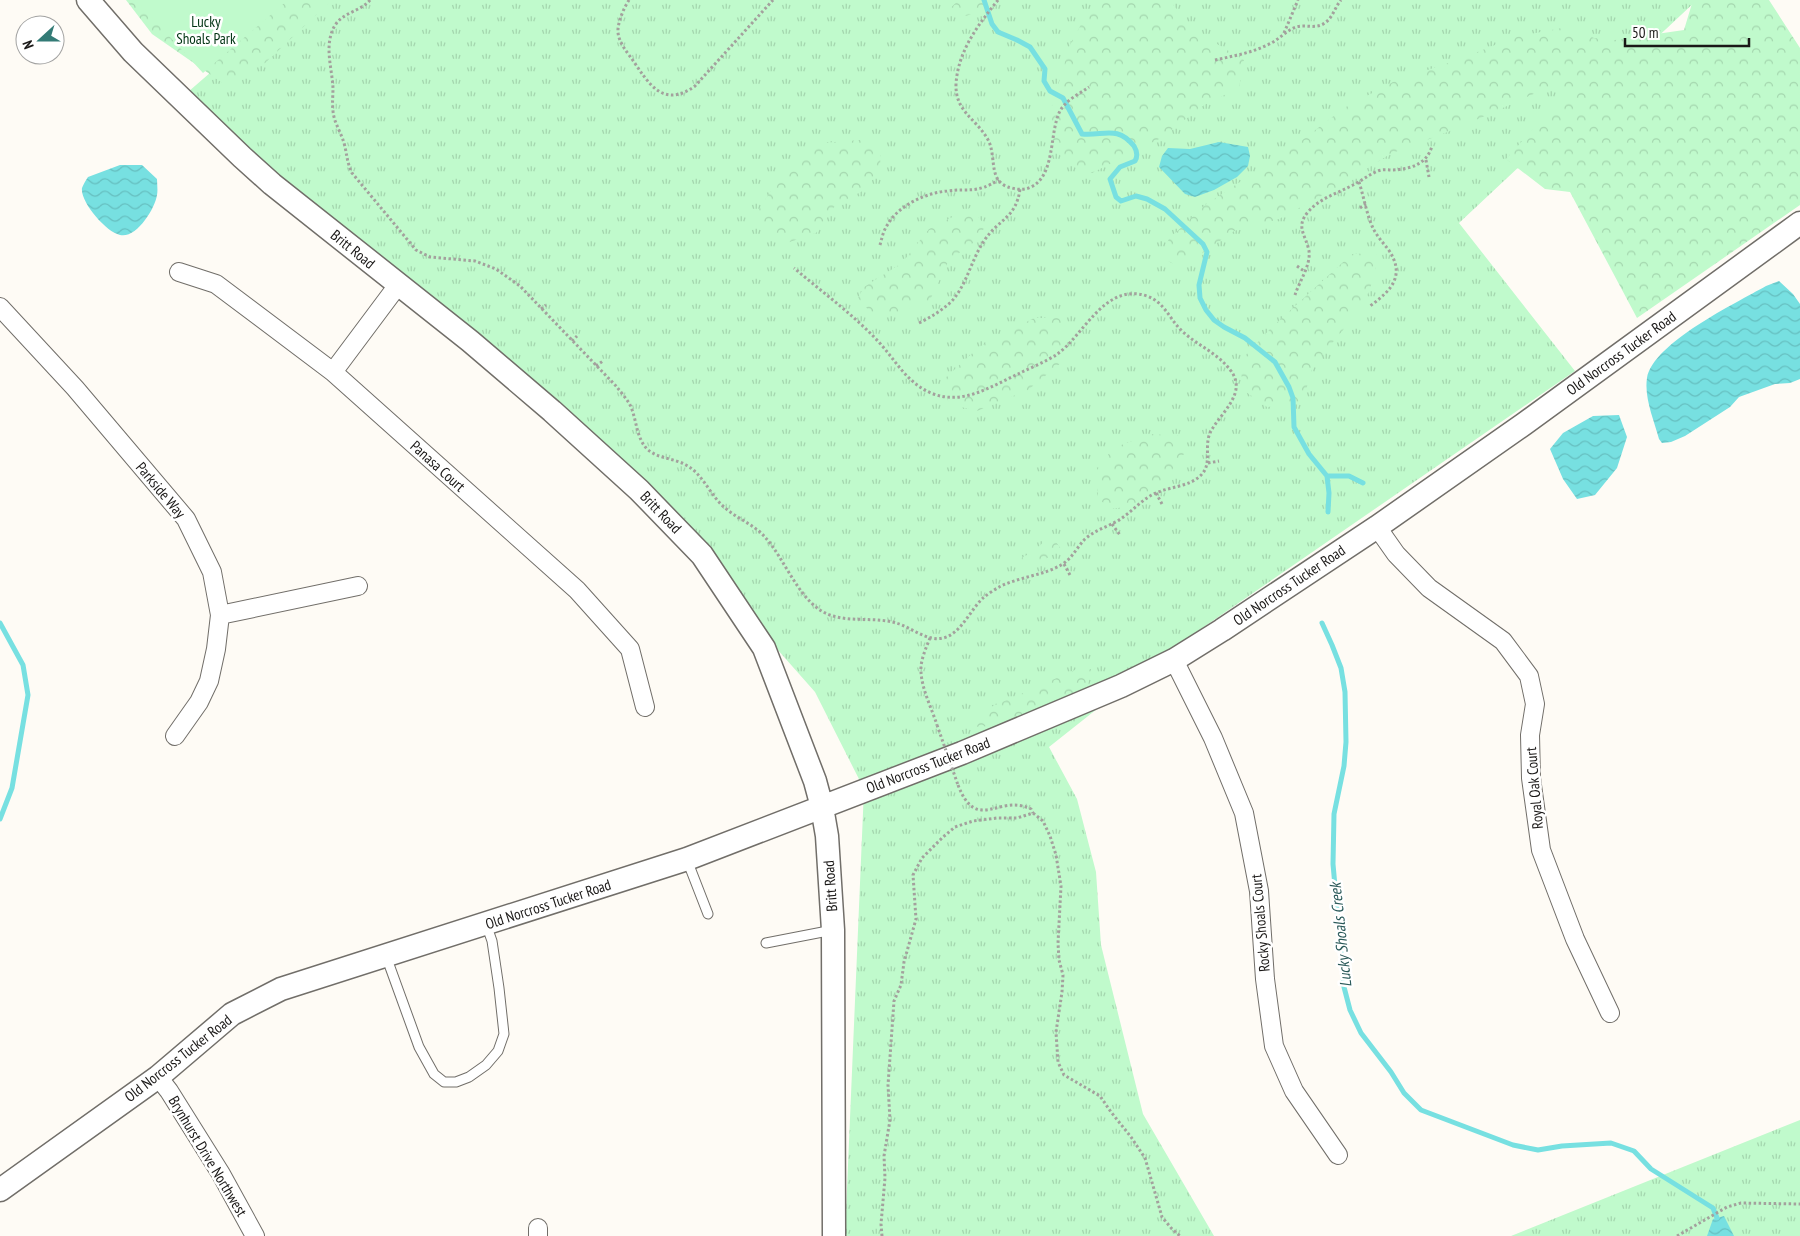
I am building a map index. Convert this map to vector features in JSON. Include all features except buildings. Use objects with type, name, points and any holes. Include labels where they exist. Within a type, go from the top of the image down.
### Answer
[{"type":"street","name":"Britt Road","points":[[88,0],[133,52],[242,158],[470,341],[552,411],[639,490],[702,555],[764,648],[815,781],[827,836],[833,930],[834,1236]]},
{"type":"street","name":"Old Norcross Tucker Road","points":[[0,1190],[158,1077],[232,1014],[281,989],[687,859],[1095,698],[1174,660],[1377,526],[1524,424],[1800,223]]},
{"type":"street","name":"Panasa Court","points":[[179,272],[216,284],[333,372],[577,590],[630,650],[645,707]]},
{"type":"street","points":[[333,372],[398,285]]},
{"type":"street","name":"Parkside Way","points":[[0,307],[74,388],[186,519],[212,572],[220,615],[216,649],[209,681],[199,702],[174,736]]},
{"type":"street","name":"Royal Oak Court","points":[[1377,526],[1396,554],[1429,588],[1503,641],[1529,676],[1535,704],[1530,735],[1531,778],[1540,850],[1574,939],[1610,1013]]},
{"type":"street","points":[[220,615],[358,586]]},
{"type":"street","name":"Rocky Shoals Court","points":[[1174,660],[1213,738],[1244,813],[1259,892],[1265,979],[1274,1046],[1294,1091],[1338,1155]]},
{"type":"street","name":"Brynhurst Drive Northwest","points":[[158,1077],[169,1091],[221,1174],[255,1236]]},
{"type":"lane","points":[[687,859],[708,914]]},
{"type":"lane","points":[[386,956],[423,1054],[434,1074],[444,1082],[456,1082],[469,1077],[486,1065],[498,1051],[504,1034],[492,941],[486,924]]},
{"type":"lane","points":[[766,943],[833,930]]},
{"type":"path","points":[[370,0],[344,15],[335,26],[330,39],[329,55],[333,87],[332,110],[335,125],[344,142],[347,163],[352,173],[416,250],[430,257],[475,261],[496,269],[520,286],[616,386],[630,404],[640,438],[646,448],[655,455],[686,464],[698,474],[725,509],[763,534],[798,586],[817,608],[827,615],[848,620],[892,621],[930,638],[943,638],[952,634],[984,597],[1000,587],[1064,564],[1085,539],[1097,530],[1118,521],[1149,496],[1195,481],[1205,472],[1208,463],[1207,445],[1210,434],[1236,393],[1237,382],[1231,371],[1211,350],[1182,331],[1163,306],[1150,296],[1134,293],[1120,297],[1104,306],[1089,318],[1070,343],[1057,354],[976,394],[953,398],[932,394],[914,384],[893,361],[877,339],[794,268]]},
{"type":"path","points":[[629,0],[621,16],[618,29],[619,38],[623,47],[651,87],[666,95],[687,92],[695,86],[773,0]]},
{"type":"path","points":[[998,0],[966,46],[958,69],[957,94],[962,108],[988,138],[991,146],[994,173],[998,180],[1008,187],[1020,189],[1032,186],[1039,181],[1045,172],[1060,111],[1070,100],[1089,87]]},
{"type":"path","points":[[1283,34],[1298,0]]},
{"type":"path","points":[[1215,60],[1252,51],[1270,44],[1283,34],[1298,27],[1314,27],[1324,24],[1341,0]]},
{"type":"path","points":[[1295,295],[1307,265],[1309,252],[1302,229],[1302,221],[1309,211],[1319,202],[1380,170],[1413,167],[1430,155],[1432,146]]},
{"type":"path","points":[[1426,159],[1430,177]]},
{"type":"path","points":[[880,245],[883,232],[889,222],[914,202],[930,194],[948,190],[970,191],[982,189],[998,180]]},
{"type":"path","points":[[1359,182],[1373,228],[1393,258],[1396,274],[1392,287],[1370,306]]},
{"type":"path","points":[[919,323],[937,313],[952,300],[964,282],[974,257],[984,241],[991,231],[1009,216],[1015,207],[1020,189]]},
{"type":"path","points":[[1360,208],[1366,204]]},
{"type":"path","points":[[1297,266],[1304,271]]},
{"type":"path","points":[[541,309],[546,305]]},
{"type":"path","points":[[572,341],[577,336]]},
{"type":"path","points":[[596,366],[603,361]]},
{"type":"path","points":[[1208,463],[1219,461]]},
{"type":"path","points":[[1156,493],[1162,504]]},
{"type":"path","points":[[1112,524],[1120,535]]},
{"type":"path","points":[[1064,564],[1071,577]]},
{"type":"path","points":[[930,638],[921,671],[962,797],[968,805],[976,809],[987,810],[1017,804],[1031,808],[1043,820],[1056,854],[1061,886],[1058,943],[1062,975],[1062,992],[1056,1032],[1058,1062],[1064,1075],[1100,1096],[1131,1137],[1145,1158],[1162,1217],[1180,1236]]},
{"type":"path","points":[[882,1236],[881,1224],[885,1178],[884,1156],[890,1120],[888,1085],[894,1001],[901,985],[904,962],[916,919],[913,875],[922,858],[943,836],[955,827],[997,818],[1017,818],[1033,812]]},
{"type":"path","points":[[1677,1236],[1727,1207],[1741,1203],[1800,1204]]},
{"type":"green space","points":[[126,0],[332,0],[265,63],[224,84],[152,34]]},
{"type":"green space","name":"Lucky Shoals Park","points":[[136,0],[288,0],[203,73]]},
{"type":"green space","points":[[294,0],[1697,0],[1459,223],[1575,371],[1179,644],[1049,747],[1077,799],[1096,872],[1101,945],[1143,1114],[1214,1236],[845,1236],[864,789],[815,692],[715,579],[516,366],[297,218],[173,105]]},
{"type":"green space","points":[[959,0],[1010,0],[966,16],[947,11]]},
{"type":"green space","points":[[1103,0],[1169,0],[1195,31],[1244,60],[1239,88],[1204,105],[1161,138],[1092,173],[1069,165],[1051,145],[1049,116],[1070,45],[1086,15]]},
{"type":"green space","points":[[1693,0],[1769,0],[1800,48],[1800,205],[1637,318],[1570,192],[1545,189],[1506,159],[1562,97],[1558,83],[1458,128],[1390,154],[1336,188],[1279,219],[1234,231],[1181,268],[1168,261],[1164,248],[1169,239],[1205,205],[1292,148],[1344,108],[1393,82],[1515,37],[1567,27],[1594,38],[1615,40],[1684,30]]},
{"type":"green space","points":[[860,140],[881,146],[880,168],[866,189],[835,206],[816,233],[781,245],[766,230],[758,211],[790,160],[822,143]]},
{"type":"green space","points":[[970,208],[986,226],[972,244],[949,260],[930,300],[896,315],[871,313],[858,298],[864,287],[902,263],[929,229]]},
{"type":"green space","points":[[1377,253],[1375,275],[1363,306],[1313,366],[1302,404],[1267,407],[1242,389],[1241,360],[1272,327],[1352,254]]},
{"type":"green space","points":[[1034,318],[1064,318],[1062,362],[1028,390],[977,411],[949,404],[942,381],[979,347]]},
{"type":"green space","points":[[1151,434],[1185,436],[1186,451],[1149,504],[1110,509],[1098,498],[1097,470],[1113,448]]},
{"type":"green space","points":[[1051,535],[1061,549],[1041,562],[1018,560],[1034,551]]},
{"type":"green space","points":[[1091,669],[1087,691],[1033,713],[992,726],[971,727],[975,714],[1075,670]]},
{"type":"green space","points":[[1800,1120],[1800,1236],[1511,1236]]},
{"type":"water","points":[[1219,142],[1248,147],[1250,156],[1248,166],[1237,177],[1214,190],[1195,197],[1185,194],[1159,167],[1162,156],[1168,148],[1190,149]]},
{"type":"water","points":[[120,165],[142,165],[157,179],[157,195],[153,208],[138,228],[126,235],[114,233],[101,223],[89,208],[82,194],[82,188],[88,177]]},
{"type":"water","points":[[1779,281],[1793,294],[1800,304],[1800,379],[1790,383],[1775,384],[1739,397],[1730,407],[1685,436],[1671,442],[1662,443],[1650,409],[1646,386],[1647,378],[1653,365],[1664,351],[1698,325],[1766,286]]},
{"type":"water","points":[[1619,415],[1627,437],[1617,468],[1595,495],[1577,499],[1563,479],[1550,449],[1563,433],[1593,416]]},
{"type":"water","points":[[1724,1216],[1734,1236],[1707,1236],[1713,1219]]},
{"type":"waterway","name":"Lucky Shoals Creek","points":[[984,0],[992,24],[998,32],[1030,47],[1045,69],[1044,81],[1050,91],[1063,98],[1082,134],[1116,134],[1122,136],[1134,146],[1137,153],[1135,161],[1120,167],[1110,179],[1116,197],[1121,201],[1136,196],[1147,199],[1165,209],[1203,244],[1207,252],[1199,285],[1200,298],[1214,320],[1245,338],[1275,362],[1293,398],[1294,427],[1309,454],[1327,476],[1329,493],[1328,512]]},
{"type":"waterway","points":[[1327,476],[1349,476],[1363,483]]},
{"type":"waterway","points":[[0,623],[23,665],[28,695],[12,788],[0,819]]},
{"type":"waterway","name":"Lucky Shoals Creek","points":[[1322,623],[1341,668],[1345,692],[1346,742],[1344,766],[1334,814],[1333,864],[1344,987],[1350,1010],[1361,1033],[1391,1072],[1404,1093],[1421,1110],[1513,1145],[1538,1150],[1562,1146],[1611,1143],[1634,1151],[1651,1169],[1713,1208],[1717,1218]]}]
